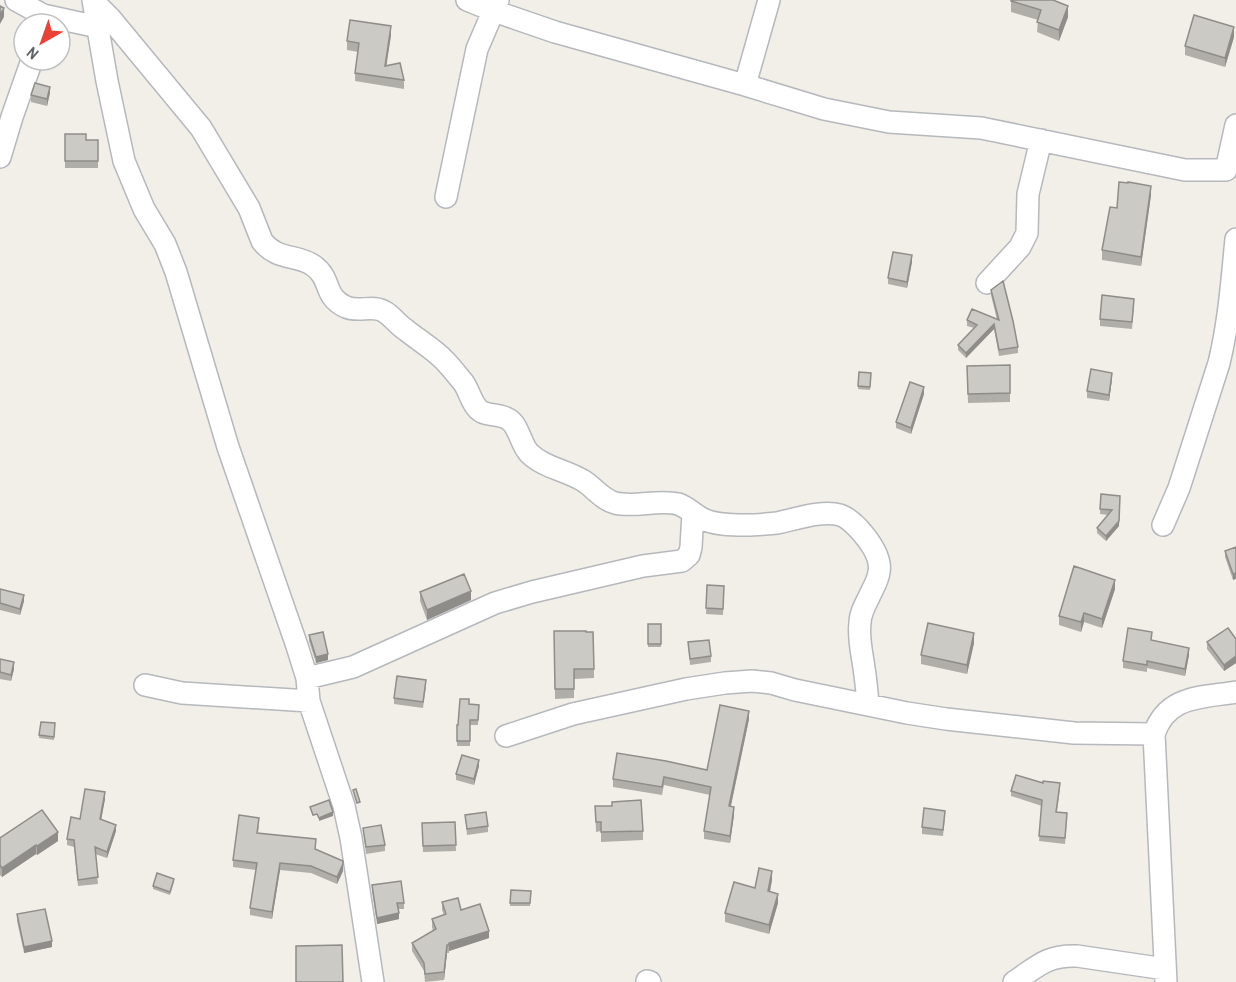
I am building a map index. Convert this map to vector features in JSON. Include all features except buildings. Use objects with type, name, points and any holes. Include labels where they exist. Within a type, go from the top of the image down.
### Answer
[{"type":"street","points":[[16,0],[32,12]]},
{"type":"street","points":[[467,0],[496,6],[555,32],[824,109],[889,122],[981,128],[1185,170],[1231,175],[1236,125]]},
{"type":"street","points":[[745,85],[769,0]]},
{"type":"street","points":[[94,1],[107,81],[124,161],[144,209],[165,244],[176,272],[228,447],[307,678],[309,701],[344,806],[373,982]]},
{"type":"street","points":[[94,1],[201,128],[249,208],[262,242],[278,254],[305,260],[315,267],[326,279],[331,296],[344,306],[352,309],[375,308],[389,315],[445,360],[463,382],[480,411],[484,414],[503,417],[513,423],[522,442],[536,458],[582,480],[613,503],[676,504],[706,520],[746,525],[775,523],[809,516],[839,515],[860,530],[875,552],[879,566],[879,573],[862,611],[860,622],[860,646],[868,704]]},
{"type":"street","points":[[446,197],[477,49],[496,6]]},
{"type":"street","points":[[72,23],[98,27]]},
{"type":"street","points":[[0,158],[28,72]]},
{"type":"street","points":[[987,283],[1020,247],[1027,233],[1028,194],[1041,140]]},
{"type":"street","points":[[1163,525],[1179,488],[1223,344],[1236,239]]},
{"type":"street","points":[[307,678],[361,664],[495,603],[532,592],[643,567],[682,561],[689,555],[691,547],[693,513]]},
{"type":"street","points":[[506,736],[573,714],[686,689],[752,681],[946,719],[1074,733],[1154,734]]},
{"type":"street","points":[[145,685],[182,693],[309,701]]},
{"type":"street","points":[[1014,982],[1042,962],[1064,955],[1165,976],[1154,734],[1158,722],[1179,703],[1236,692]]}]
